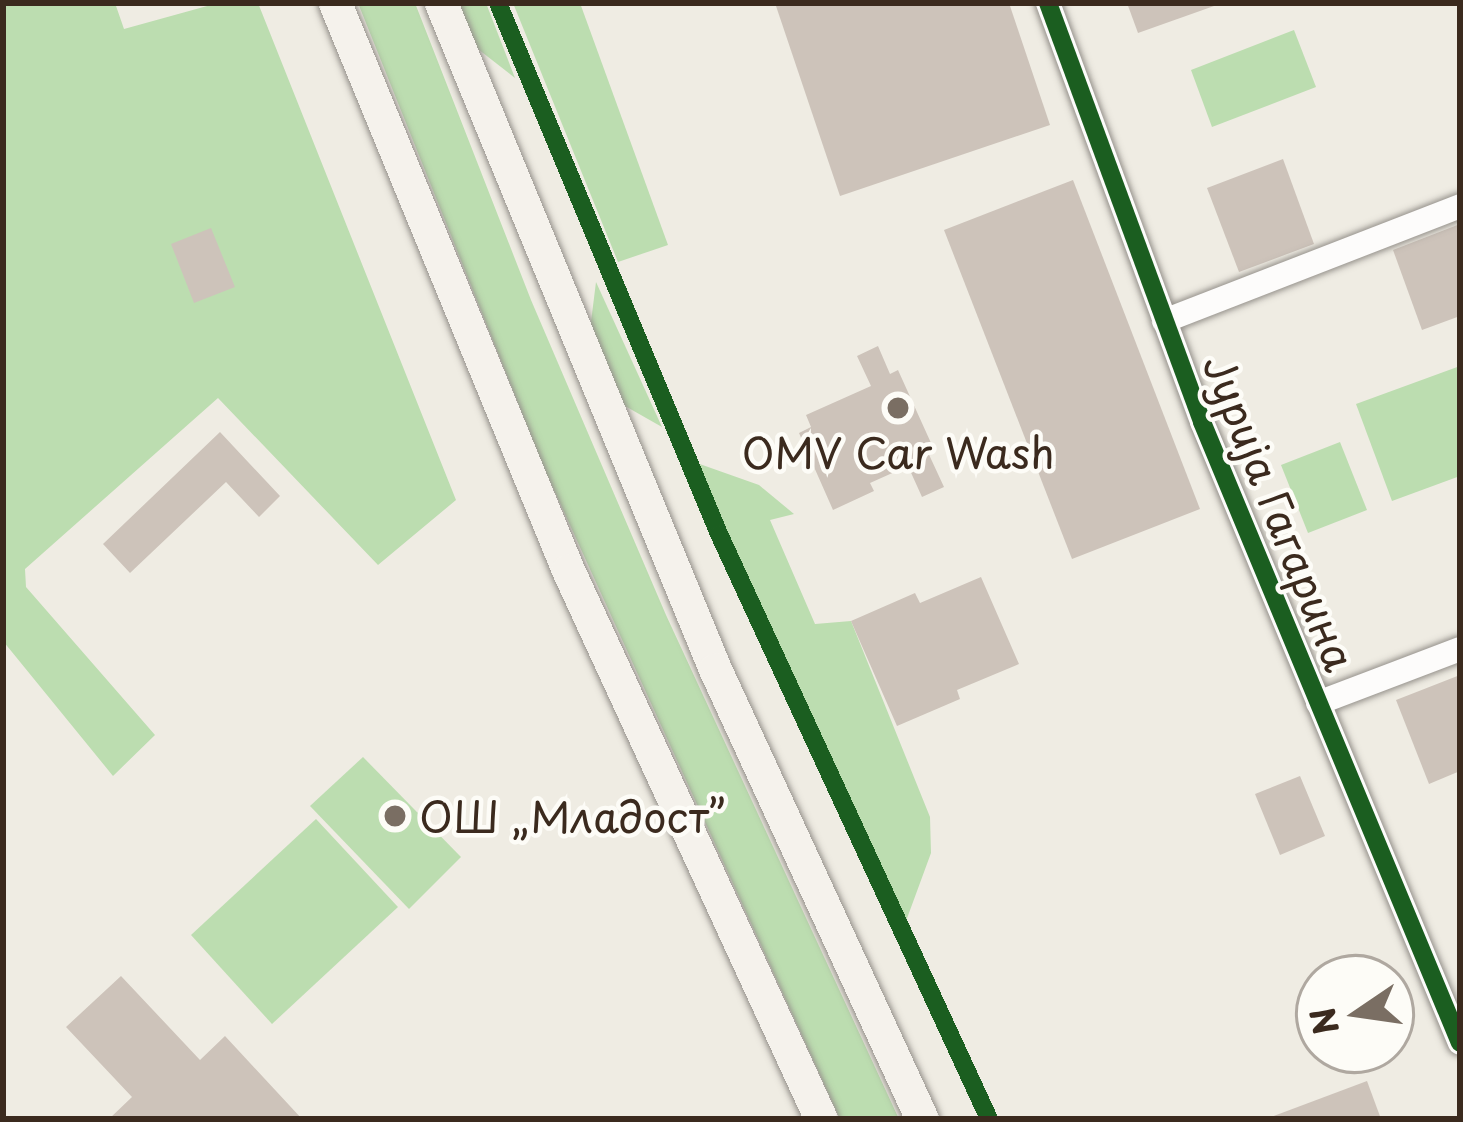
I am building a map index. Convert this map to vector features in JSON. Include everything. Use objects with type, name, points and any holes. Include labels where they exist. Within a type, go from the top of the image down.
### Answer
[{"type":"main road","points":[[335,3],[568,570],[821,1119]]},
{"type":"main road","points":[[441,3],[715,670],[922,1119]]},
{"type":"street","name":"Јурија Гагарина","points":[[1048,3],[1164,321],[1460,1043]]},
{"type":"street","name":"Јурија Гагарина","points":[[1164,321],[1460,206]]},
{"type":"street","name":"Јурија Гагарина","points":[[1318,703],[1460,649]]},
{"type":"green space","points":[[3,3],[115,3],[124,29],[218,3],[258,3],[456,500],[378,565],[218,398],[25,569],[26,587],[155,735],[113,776],[3,641]]},
{"type":"green space","points":[[358,3],[415,3],[531,300],[666,615],[899,1119],[840,1119],[544,468]]},
{"type":"green space","points":[[458,3],[486,3],[515,78],[474,46]]},
{"type":"green space","points":[[513,3],[580,3],[668,245],[618,262]]},
{"type":"green space","points":[[1294,30],[1316,87],[1212,127],[1191,70]]},
{"type":"green space","points":[[596,282],[662,427],[625,406],[590,330]]},
{"type":"green space","points":[[1460,366],[1460,476],[1392,501],[1356,404]]},
{"type":"green space","points":[[1340,442],[1367,510],[1308,533],[1281,465]]},
{"type":"green space","points":[[694,462],[759,485],[794,514],[770,520],[815,624],[851,621],[930,817],[931,853],[902,932]]},
{"type":"green space","points":[[363,757],[461,857],[409,909],[310,806]]},
{"type":"green space","points":[[316,819],[398,907],[272,1024],[191,935]]},
{"type":"building","points":[[775,3],[1009,3],[1050,125],[840,196]]},
{"type":"building","points":[[1127,3],[1213,3],[1214,6],[1138,33]]},
{"type":"building","points":[[1283,159],[1314,244],[1239,272],[1207,188]]},
{"type":"building","points":[[1073,180],[1200,509],[1072,559],[944,230]]},
{"type":"building","points":[[1460,224],[1460,316],[1422,330],[1393,250]]},
{"type":"building","points":[[211,228],[235,287],[194,303],[171,244]]},
{"type":"building","points":[[878,346],[890,374],[898,370],[931,443],[925,446],[944,487],[922,497],[908,466],[870,483],[874,491],[833,510],[799,433],[811,427],[806,415],[871,386],[857,356]]},
{"type":"building","points":[[220,432],[280,496],[259,517],[226,482],[130,573],[103,544]]},
{"type":"building","points":[[981,577],[1019,664],[957,690],[960,699],[897,726],[851,621],[915,593],[920,603]]},
{"type":"building","points":[[1460,675],[1460,771],[1429,784],[1396,700]]},
{"type":"building","points":[[1300,776],[1325,836],[1280,855],[1255,794]]},
{"type":"building","points":[[121,976],[200,1060],[225,1036],[302,1119],[109,1119],[132,1097],[66,1027]]},
{"type":"building","points":[[1367,1081],[1381,1119],[1271,1117]]},
{"type":"cycle path","points":[[498,3],[719,534],[989,1119]]},
{"type":"cycle path","points":[[1048,3],[1202,422],[1460,1043]]},
{"type":"place","name":"OMV Car Wash","points":[[898,408]]},
{"type":"place","name":"ОШ „Младост”","points":[[395,816]]}]
